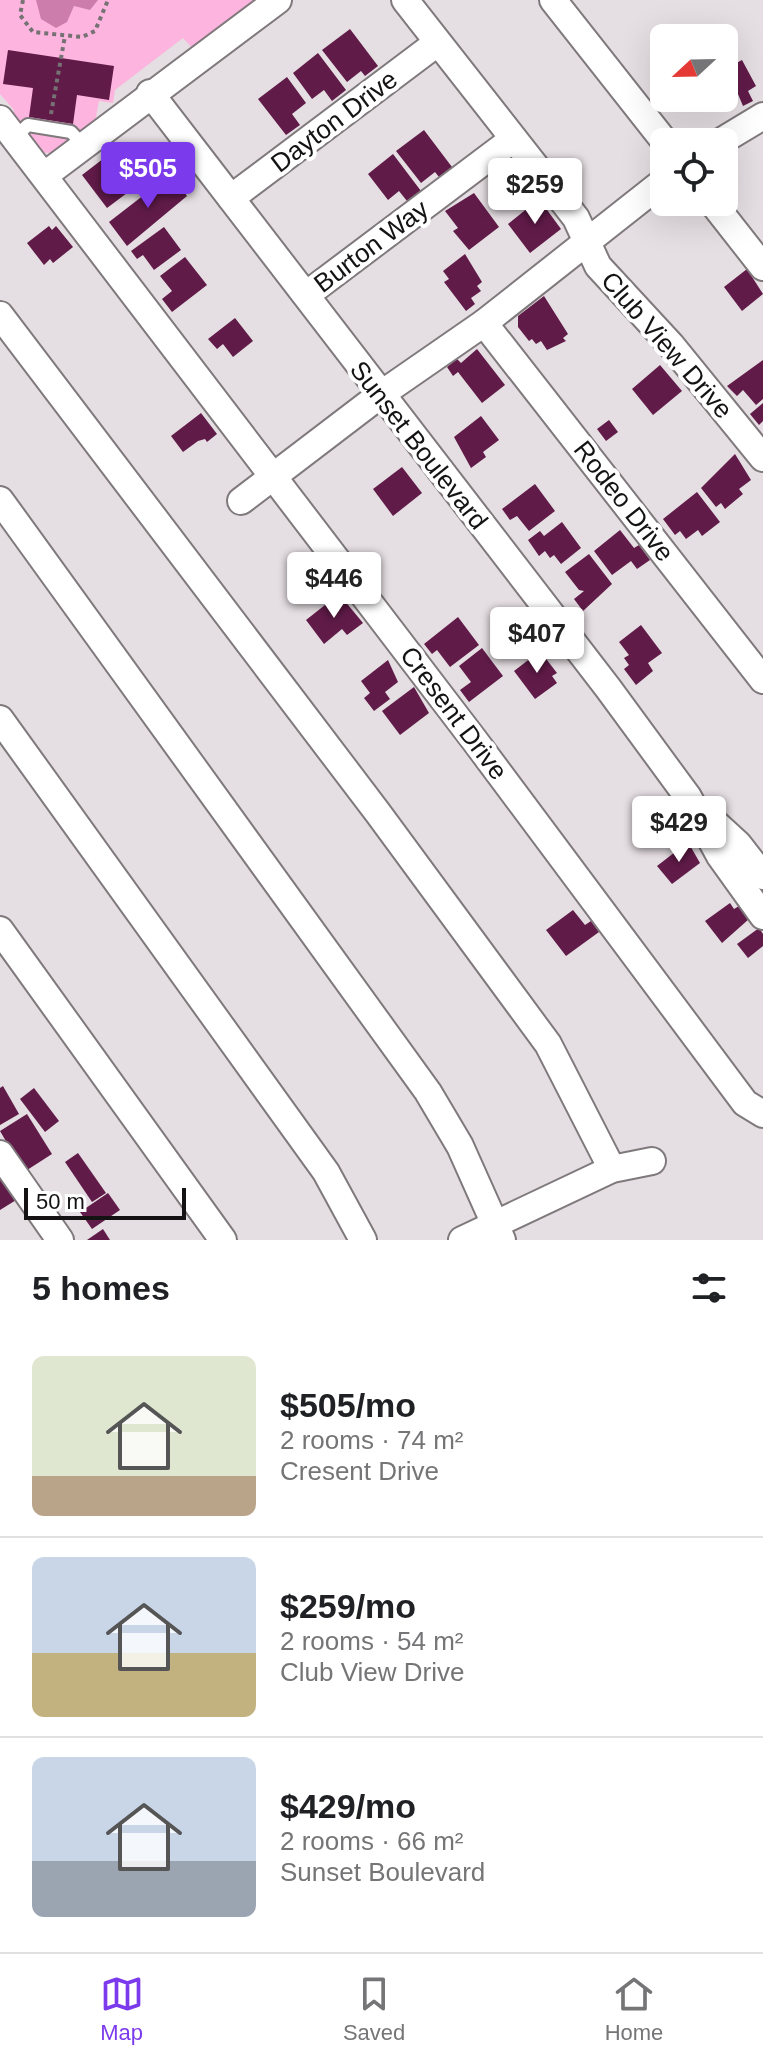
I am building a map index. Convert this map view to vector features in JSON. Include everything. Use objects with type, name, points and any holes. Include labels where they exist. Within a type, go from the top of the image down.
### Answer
[{"type":"street","points":[[45,175],[150,93],[278,0]]},
{"type":"street","name":"Club View Drive","points":[[405,0],[576,218],[598,266],[671,345],[763,458]]},
{"type":"street","points":[[553,0],[654,128]]},
{"type":"street","name":"Dayton Drive","points":[[231,198],[437,43]]},
{"type":"street","name":"Sunset Boulevard","points":[[150,93],[688,797],[720,856],[763,916]]},
{"type":"street","points":[[738,131],[763,116]]},
{"type":"street","name":"Cresent Drive","points":[[7,128],[273,475],[745,1103],[763,1114]]},
{"type":"street","name":"Burton Way","points":[[306,295],[512,140]]},
{"type":"street","points":[[241,501],[380,395],[484,323],[650,192]]},
{"type":"street","points":[[723,216],[763,267]]},
{"type":"street","points":[[0,315],[548,1044],[612,1169]]},
{"type":"street","name":"Rodeo Drive","points":[[484,323],[763,680]]},
{"type":"street","points":[[0,500],[428,1092],[460,1146],[499,1232]]},
{"type":"street","points":[[0,719],[326,1172],[363,1240]]},
{"type":"street","name":"Sunset Boulevard","points":[[688,797],[738,844],[763,876]]},
{"type":"street","points":[[0,930],[223,1240]]},
{"type":"street","points":[[0,1154],[60,1240]]},
{"type":"street","points":[[462,1240],[499,1232],[612,1169],[652,1161]]},
{"type":"lane","points":[[7,128],[28,125],[71,132],[83,145]]},
{"type":"path","points":[[23,0],[20,15],[30,30],[65,36],[90,35],[108,0]]},
{"type":"path","points":[[49,128],[65,36]]},
{"type":"shaded area","points":[[0,0],[259,0],[194,50],[183,38],[115,90],[113,103],[99,101],[94,127],[61,154],[37,152],[13,119],[14,110],[0,94]]},
{"type":"shaded area","points":[[36,0],[98,0],[90,10],[74,6],[67,22],[56,28],[41,19]]},
{"type":"building","points":[[350,29],[378,66],[365,76],[361,71],[347,82],[322,50]]},
{"type":"building","points":[[8,50],[114,66],[109,100],[77,95],[73,124],[29,117],[33,88],[3,84]]},
{"type":"building","points":[[318,53],[346,90],[332,101],[324,90],[312,99],[293,73]]},
{"type":"building","points":[[742,60],[756,86],[748,91],[753,101],[743,106],[738,94],[738,62]]},
{"type":"building","points":[[287,77],[306,103],[292,114],[300,125],[286,135],[258,99]]},
{"type":"building","points":[[424,130],[452,167],[439,177],[435,172],[421,183],[396,151]]},
{"type":"building","points":[[149,150],[166,172],[139,192],[135,187],[107,208],[82,175],[112,152],[130,182],[142,173],[134,162]]},
{"type":"building","points":[[393,154],[421,191],[407,201],[399,191],[388,200],[368,174]]},
{"type":"building","points":[[171,174],[187,196],[127,246],[109,222]]},
{"type":"building","points":[[474,193],[499,227],[469,250],[453,231],[458,228],[445,211]]},
{"type":"building","points":[[539,199],[561,229],[530,253],[508,224]]},
{"type":"building","points":[[49,226],[52,230],[56,226],[73,247],[53,263],[50,259],[44,265],[27,243]]},
{"type":"building","points":[[164,227],[181,250],[154,270],[143,255],[137,259],[131,251]]},
{"type":"building","points":[[465,254],[482,282],[477,286],[481,291],[471,298],[475,304],[466,311],[444,282],[449,279],[443,271]]},
{"type":"building","points":[[185,257],[207,285],[172,312],[162,299],[172,291],[160,276]]},
{"type":"building","points":[[747,269],[763,294],[742,311],[724,287]]},
{"type":"building","points":[[544,296],[568,334],[563,338],[566,341],[547,350],[541,341],[536,344],[532,339],[529,341],[518,327],[518,316]]},
{"type":"building","points":[[235,318],[253,341],[233,357],[223,344],[217,349],[208,339]]},
{"type":"building","points":[[477,349],[505,385],[482,403],[458,372],[453,376],[447,367],[457,359],[461,363]]},
{"type":"building","points":[[763,360],[763,399],[756,405],[743,390],[737,396],[727,386]]},
{"type":"building","points":[[660,365],[682,391],[653,415],[632,389]]},
{"type":"building","points":[[763,403],[763,421],[759,425],[750,414]]},
{"type":"building","points":[[201,413],[217,434],[207,442],[205,439],[198,441],[183,452],[171,436]]},
{"type":"building","points":[[481,416],[499,440],[483,452],[486,457],[471,468],[454,437]]},
{"type":"building","points":[[609,420],[618,432],[606,441],[597,429]]},
{"type":"building","points":[[735,454],[751,480],[739,489],[743,494],[725,509],[721,503],[716,507],[701,488]]},
{"type":"building","points":[[402,467],[422,493],[393,516],[373,489]]},
{"type":"building","points":[[535,484],[555,511],[529,531],[517,516],[510,520],[502,509]]},
{"type":"building","points":[[697,492],[720,522],[702,536],[698,530],[686,539],[680,531],[675,535],[663,519]]},
{"type":"building","points":[[562,522],[581,548],[561,564],[554,555],[550,558],[545,551],[539,556],[528,540],[540,531],[544,536]]},
{"type":"building","points":[[620,530],[634,548],[639,545],[650,560],[637,569],[631,561],[612,575],[594,551]]},
{"type":"building","points":[[589,554],[612,584],[583,611],[574,599],[584,591],[579,590],[565,572]]},
{"type":"building","points":[[339,594],[363,623],[347,635],[342,629],[324,644],[306,620]]},
{"type":"building","points":[[458,617],[479,645],[450,667],[437,650],[432,654],[424,644]]},
{"type":"building","points":[[641,625],[662,653],[648,663],[653,671],[636,685],[624,669],[629,665],[624,658],[629,655],[619,642]]},
{"type":"building","points":[[482,648],[503,676],[469,702],[460,690],[471,682],[459,666]]},
{"type":"building","points":[[540,651],[557,673],[552,676],[557,683],[535,699],[514,671]]},
{"type":"building","points":[[388,660],[398,682],[385,692],[390,699],[374,711],[364,698],[370,693],[361,681]]},
{"type":"building","points":[[414,687],[429,713],[400,735],[382,711]]},
{"type":"building","points":[[688,842],[700,863],[672,884],[657,866]]},
{"type":"building","points":[[730,903],[734,909],[739,906],[749,919],[722,943],[705,921]]},
{"type":"building","points":[[573,910],[585,925],[591,921],[599,932],[566,956],[546,930]]},
{"type":"building","points":[[759,928],[763,934],[763,946],[748,958],[737,944]]},
{"type":"building","points":[[3,1086],[19,1114],[0,1125],[0,1088]]},
{"type":"building","points":[[34,1088],[59,1121],[45,1132],[20,1099]]},
{"type":"building","points":[[27,1114],[52,1154],[24,1172],[0,1131]]},
{"type":"building","points":[[78,1153],[106,1193],[92,1202],[65,1162]]},
{"type":"building","points":[[0,1170],[21,1197],[0,1210]]},
{"type":"building","points":[[108,1193],[120,1210],[92,1229],[80,1212]]},
{"type":"building","points":[[103,1229],[110,1240],[87,1240]]}]
